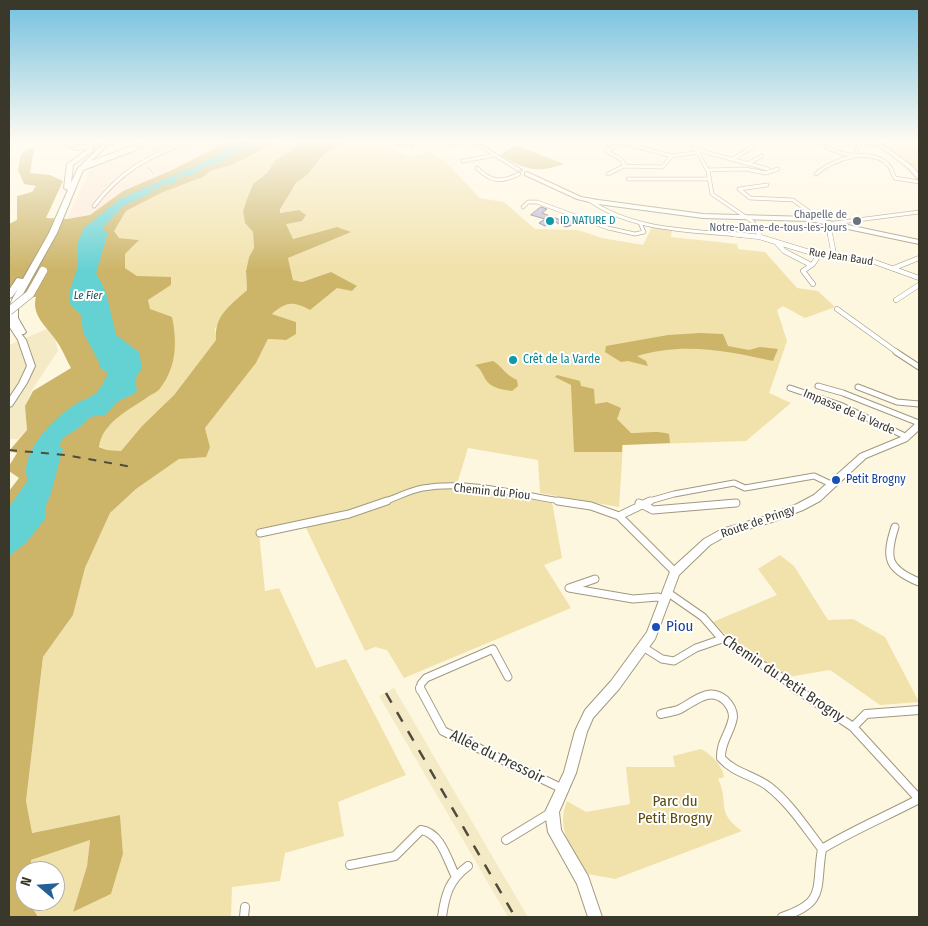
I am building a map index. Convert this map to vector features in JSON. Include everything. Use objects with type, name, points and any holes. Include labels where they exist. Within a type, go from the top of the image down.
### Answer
[{"type":"highway","points":[[9,307],[25,280],[69,185]]},
{"type":"highway","points":[[21,332],[13,319],[12,308],[53,233],[74,185]]},
{"type":"highway","points":[[9,311],[34,290],[43,271],[53,233]]},
{"type":"highway","points":[[9,295],[33,260]]},
{"type":"street","points":[[94,206],[111,185]]},
{"type":"street","points":[[552,185],[589,200],[682,214],[790,216],[919,240]]},
{"type":"street","points":[[711,185],[714,197],[756,225],[760,237]]},
{"type":"street","points":[[766,185],[739,189],[743,196],[750,199],[792,200],[822,221]]},
{"type":"street","name":"Rue Jean Baud","points":[[589,200],[603,210],[650,226],[760,237],[819,255],[834,255],[868,260],[919,278]]},
{"type":"street","points":[[523,207],[528,202],[536,202],[625,233],[640,234],[650,226]]},
{"type":"street","points":[[834,255],[828,228],[834,223],[919,212]]},
{"type":"street","points":[[640,223],[644,231]]},
{"type":"street","points":[[776,241],[784,251],[811,265]]},
{"type":"street","points":[[813,284],[804,271],[819,255]]},
{"type":"street","points":[[894,268],[919,258]]},
{"type":"street","points":[[896,300],[919,285]]},
{"type":"street","points":[[836,309],[880,342],[919,366]]},
{"type":"street","points":[[9,321],[25,345],[31,366],[24,383],[9,404]]},
{"type":"street","points":[[9,410],[29,382],[37,364],[31,348],[21,332]]},
{"type":"street","points":[[818,386],[843,393],[919,424]]},
{"type":"street","name":"Impasse de la Varde","points":[[790,388],[843,407],[907,437]]},
{"type":"street","points":[[858,388],[897,402],[919,404]]},
{"type":"street","name":"Route de Pringy","points":[[552,812],[563,789],[581,731],[589,714],[615,685],[656,627],[675,572],[687,558],[716,536],[800,507],[817,498],[863,456],[907,437],[919,424]]},
{"type":"street","points":[[619,516],[639,503],[734,483],[745,488],[814,476],[831,484]]},
{"type":"street","name":"Chemin du Piou","points":[[260,533],[349,514],[423,488],[471,487],[600,508],[619,516],[675,572]]},
{"type":"street","points":[[639,503],[653,510],[736,503]]},
{"type":"street","points":[[895,527],[887,551],[889,561],[898,571],[919,582]]},
{"type":"street","points":[[595,579],[569,588],[574,591],[633,599],[666,596]]},
{"type":"street","name":"Chemin du Petit Brogny","points":[[666,596],[703,617],[722,639],[784,679],[802,694],[841,717],[853,727],[919,799]]},
{"type":"street","points":[[643,647],[662,659],[674,661],[696,648],[722,639]]},
{"type":"street","name":"Allée du Pressoir","points":[[508,677],[492,649],[426,678],[421,684],[420,691],[443,731],[563,789]]},
{"type":"street","points":[[661,714],[679,710],[692,700],[709,693],[721,697],[728,702],[732,708],[733,720],[721,747],[721,758],[736,773],[754,778],[774,792],[822,849],[816,896],[809,908],[782,917]]},
{"type":"street","points":[[853,727],[866,714],[919,710]]},
{"type":"street","points":[[822,849],[850,832],[878,821],[919,799]]},
{"type":"street","points":[[506,840],[552,812],[555,832],[583,881],[595,917]]},
{"type":"street","points":[[350,865],[395,856],[421,830],[426,830],[435,835],[455,875]]},
{"type":"street","points":[[442,917],[447,886],[455,875],[468,866]]},
{"type":"shaded area","points":[[31,185],[61,185],[46,218],[67,219],[90,215],[123,191],[137,185],[181,185],[161,193],[126,211],[114,231],[119,238],[139,240],[125,254],[125,268],[137,276],[171,277],[171,285],[148,300],[150,309],[172,317],[175,344],[170,371],[160,388],[118,417],[106,430],[101,438],[99,447],[107,450],[121,451],[142,426],[174,395],[216,340],[216,331],[220,317],[247,290],[246,271],[249,257],[254,248],[253,232],[245,223],[243,211],[253,185],[295,185],[280,210],[280,213],[299,210],[306,215],[302,221],[286,224],[293,239],[337,227],[351,232],[288,258],[293,280],[302,282],[331,272],[357,286],[352,291],[337,288],[310,310],[299,305],[290,304],[272,314],[296,322],[296,334],[286,340],[268,339],[256,363],[205,428],[210,447],[206,457],[179,459],[136,489],[110,513],[85,568],[73,615],[43,657],[26,801],[32,833],[120,815],[123,854],[111,894],[73,912],[87,866],[90,840],[31,861],[15,861],[15,911],[34,911],[38,917],[9,917],[9,491],[19,478],[9,471],[9,466],[17,453],[9,451],[27,430],[25,406],[33,391],[71,368],[57,342],[37,315],[36,297],[9,295],[9,224],[17,220],[17,196],[32,192],[36,186]]},
{"type":"shaded area","points":[[83,185],[137,185],[123,191],[90,215],[67,219]]},
{"type":"shaded area","points":[[47,329],[55,339],[58,351],[32,390],[25,406],[27,430],[18,439],[9,439],[9,345]]},
{"type":"shaded area","points":[[723,334],[728,346],[749,350],[760,347],[778,349],[773,361],[722,351],[688,349],[671,349],[637,356],[646,361],[648,366],[628,361],[621,362],[605,352],[606,346],[668,335]]},
{"type":"shaded area","points":[[493,361],[517,380],[518,386],[512,391],[498,388],[488,383],[475,365]]},
{"type":"shaded area","points":[[557,375],[580,381],[581,386],[594,389],[595,404],[607,402],[621,408],[617,419],[631,433],[655,432],[669,434],[670,443],[622,445],[622,452],[574,452],[571,385],[555,377]]},
{"type":"shaded area","points":[[394,688],[528,917],[508,917],[379,696]]},
{"type":"green space","points":[[181,185],[253,185],[243,211],[245,223],[253,232],[254,249],[249,257],[246,271],[247,290],[215,328],[216,340],[174,395],[142,426],[121,451],[107,450],[99,446],[102,436],[114,419],[161,388],[148,300],[171,285],[137,276],[125,268],[125,254],[138,240],[119,238],[113,232],[126,211],[161,193]]},
{"type":"green space","points":[[295,185],[468,185],[480,198],[504,202],[535,229],[578,230],[602,238],[643,245],[652,227],[672,229],[671,237],[737,244],[738,249],[765,252],[797,288],[818,291],[835,307],[805,318],[783,306],[777,310],[787,341],[769,393],[791,403],[746,441],[623,445],[619,507],[540,493],[538,460],[468,448],[457,484],[552,502],[562,558],[544,565],[571,608],[404,678],[387,650],[375,647],[365,651],[305,526],[259,534],[265,591],[279,588],[316,668],[346,659],[406,775],[338,802],[344,836],[285,853],[280,881],[232,887],[231,917],[38,917],[34,911],[65,911],[65,861],[31,860],[90,840],[87,866],[73,912],[111,894],[123,854],[120,815],[31,833],[26,801],[43,657],[73,615],[85,568],[110,513],[136,489],[179,459],[210,447],[205,428],[256,363],[268,339],[286,340],[296,322],[272,314],[283,304],[326,296],[337,287],[352,291],[357,287],[331,272],[302,282],[293,280],[288,258],[337,227],[293,239],[285,224],[299,210],[279,213]]},
{"type":"green space","points":[[780,555],[794,566],[828,620],[853,619],[885,637],[919,702],[880,705],[830,670],[788,677],[731,640],[713,622],[777,595],[758,569]]},
{"type":"green space","name":"Parc du Petit Brogny","points":[[701,749],[712,757],[723,773],[724,777],[718,779],[723,794],[725,812],[733,824],[742,831],[615,879],[588,874],[567,840],[564,831],[563,821],[567,801],[586,812],[630,804],[626,767],[675,767],[673,756]]},
{"type":"water","name":"Le Fier","points":[[151,185],[164,185],[156,187],[162,189],[152,190],[150,191],[153,192],[122,207],[104,227],[104,231],[108,232],[96,273],[106,292],[116,335],[139,352],[142,368],[135,379],[137,392],[117,402],[105,415],[90,417],[80,427],[63,438],[59,446],[63,448],[45,508],[45,519],[26,543],[9,556],[9,507],[28,480],[26,470],[33,448],[40,437],[67,410],[98,391],[108,373],[99,367],[99,362],[83,332],[81,315],[69,303],[69,293],[78,266],[77,244],[84,228],[121,198]]},
{"type":"building","points":[[541,207],[547,209],[542,213],[566,222],[573,219],[582,222],[566,227],[555,222],[545,226],[539,223],[545,219],[531,215]]},
{"type":"railway","points":[[9,450],[66,455],[132,467]]},
{"type":"railway","points":[[386,693],[515,917]]},
{"type":"place","name":"ID NATURE D","points":[[550,221]]},
{"type":"place","name":"Chapelle de Notre-Dame-de-tous-les-Jours","points":[[857,221]]},
{"type":"place","name":"Crêt de la Varde","points":[[513,360]]},
{"type":"place","name":"Petit Brogny","points":[[836,480]]},
{"type":"place","name":"Piou","points":[[656,627]]}]
